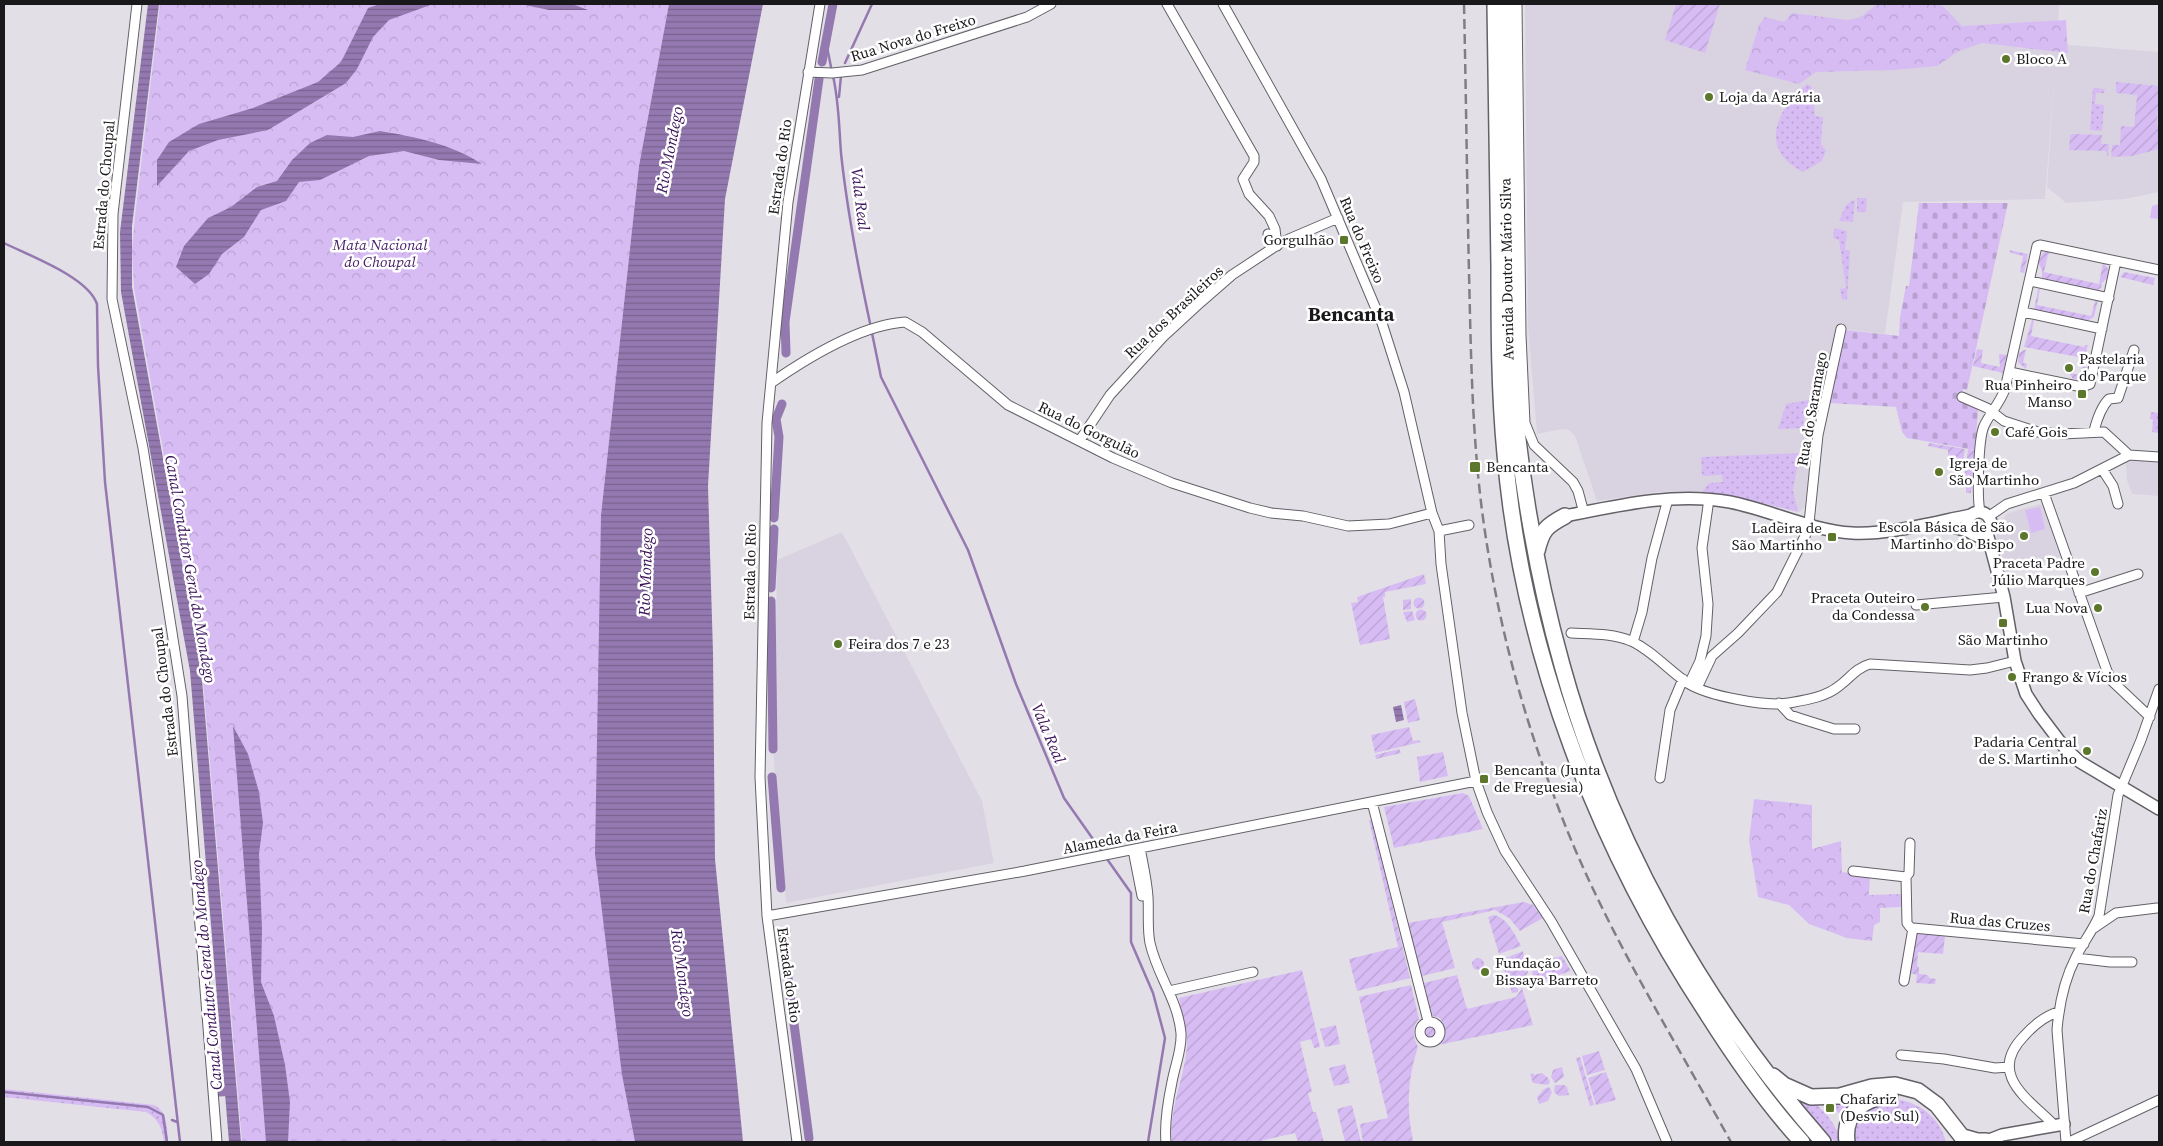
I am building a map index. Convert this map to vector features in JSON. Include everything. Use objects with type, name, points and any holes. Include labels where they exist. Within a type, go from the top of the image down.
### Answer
[{"type":"highway","points":[[1495,4],[1500,385],[1508,480],[1521,566],[1531,611],[1564,726],[1589,793],[1614,851],[1668,952],[1722,1038],[1773,1108],[1802,1142]]},
{"type":"highway","points":[[1506,4],[1512,385],[1525,492],[1536,558],[1562,667],[1600,776],[1629,844],[1681,943],[1785,1099],[1823,1142]]},
{"type":"highway","points":[[1525,492],[1534,511],[1539,515],[1565,516]]},
{"type":"highway","points":[[1536,558],[1544,529],[1565,516]]},
{"type":"highway","points":[[1763,1068],[1784,1085],[1811,1097],[1840,1096],[1872,1087],[1895,1085],[1918,1091],[1937,1105],[1958,1141]]},
{"type":"highway","points":[[1847,1142],[1850,1118],[1861,1103],[1873,1097],[1894,1094],[1912,1099],[1932,1112],[1958,1141],[1985,1142]]},
{"type":"highway","points":[[1773,1108],[1788,1142]]},
{"type":"street","name":"Estrada do Choupal","points":[[137,4],[113,214],[112,299],[143,448],[177,660],[186,742],[217,1142]]},
{"type":"street","name":"Estrada do Rio","points":[[798,1142],[768,916],[760,776],[767,423],[788,202],[820,4]]},
{"type":"street","name":"Rua Nova do Freixo","points":[[808,72],[832,73],[862,70],[1027,17],[1051,4]]},
{"type":"street","points":[[1167,4],[1254,156],[1254,162],[1244,179],[1249,194],[1269,216],[1275,229],[1277,246]]},
{"type":"street","name":"Rua do Freixo","points":[[1223,4],[1321,179],[1382,323],[1404,392],[1432,513],[1439,531],[1441,564],[1462,712],[1476,781],[1487,812],[1505,851],[1551,921],[1636,1069],[1667,1142]]},
{"type":"street","name":"Avenida Doutor Mário Silva","points":[[1517,4],[1521,335],[1526,423],[1534,445],[1576,487],[1584,512]]},
{"type":"street","name":"Rua dos Brasileiros","points":[[1080,440],[1110,395],[1163,337],[1232,275],[1277,246],[1338,218]]},
{"type":"street","points":[[1268,234],[1277,246]]},
{"type":"street","points":[[1937,522],[1978,534],[1990,527],[1980,515],[1978,498],[1982,437],[1984,427],[2001,400],[2010,372],[2037,246],[2040,245],[2159,270]]},
{"type":"street","points":[[2010,372],[2082,387],[2090,384],[2116,261]]},
{"type":"street","points":[[2030,281],[2109,298]]},
{"type":"street","points":[[2023,312],[2102,330]]},
{"type":"street","name":"Rua do Gorgulão","points":[[772,383],[823,352],[866,331],[905,322],[910,323],[922,332],[1008,405],[1113,458],[1172,483],[1271,513],[1303,516],[1359,527],[1389,524],[1432,513]]},
{"type":"street","name":"Rua do Saramago","points":[[1690,684],[1712,656],[1738,633],[1777,592],[1806,534],[1809,523],[1818,435],[1840,329]]},
{"type":"street","points":[[2094,431],[2099,414],[2109,398],[2118,398],[2134,350]]},
{"type":"street","points":[[1962,398],[1987,408],[2004,421],[2038,432],[2062,434],[2104,432],[2129,455]]},
{"type":"street","points":[[2159,456],[2129,455],[2074,483],[2007,504],[1968,521],[1978,534],[1995,564],[2004,597],[2015,661],[2026,694],[2053,734],[2080,762],[2159,809]]},
{"type":"street","points":[[2102,469],[2113,486],[2118,504]]},
{"type":"street","points":[[2044,493],[2107,671],[2112,681],[2150,717]]},
{"type":"street","points":[[1633,642],[1642,612],[1652,558],[1668,499]]},
{"type":"street","points":[[1565,516],[1668,499],[1709,499],[1751,507],[1834,530],[1862,533],[1980,515]]},
{"type":"street","points":[[1660,778],[1670,710],[1690,684],[1700,661],[1706,636],[1708,604],[1702,548],[1709,499]]},
{"type":"street","points":[[1439,531],[1470,525]]},
{"type":"street","points":[[2079,593],[2138,574]]},
{"type":"street","points":[[1916,605],[2004,597]]},
{"type":"street","points":[[1571,633],[1616,636],[1633,642],[1690,684],[1733,699],[1786,704],[1826,693],[1840,686],[1856,670],[1870,664],[1970,670],[2015,661]]},
{"type":"street","name":"Rua do Chafariz","points":[[2067,1142],[2060,1125],[2058,1012],[2076,958],[2094,928],[2102,900],[2120,787],[2150,717],[2159,689]]},
{"type":"street","points":[[1779,703],[1790,714],[1834,730],[1855,729]]},
{"type":"street","name":"Alameda da Feira","points":[[768,916],[906,893],[1476,781]]},
{"type":"street","points":[[1372,802],[1428,1021]]},
{"type":"street","points":[[1904,982],[1913,928],[1908,923],[1906,877],[1909,873],[1910,843]]},
{"type":"street","points":[[1136,849],[1148,895],[1150,944],[1179,1017],[1181,1035],[1180,1052],[1172,1081],[1167,1113],[1166,1142]]},
{"type":"street","points":[[1136,849],[1142,893],[1144,942],[1168,1002],[1175,1028],[1174,1055],[1161,1119],[1160,1142]]},
{"type":"street","points":[[1853,871],[1906,877]]},
{"type":"street","points":[[2094,928],[2116,913],[2157,908]]},
{"type":"street","name":"Rua das Cruzes","points":[[1913,928],[2084,944]]},
{"type":"street","points":[[2076,958],[2110,962],[2132,962]]},
{"type":"street","points":[[1169,991],[1253,972]]},
{"type":"street","points":[[2058,1012],[2050,1015],[2023,1037],[2009,1058],[2009,1067],[2014,1084],[2020,1093],[2060,1125]]},
{"type":"street","points":[[1901,1056],[1944,1059],[1995,1068],[2009,1067]]},
{"type":"street","points":[[2067,1142],[2159,1100]]},
{"type":"street","points":[[1985,1142],[2002,1135],[2060,1125]]},
{"type":"street","points":[[2008,1142],[2027,1132]]},
{"type":"shaded area","points":[[1525,4],[2059,4],[2057,44],[2159,52],[2159,192],[2125,199],[2066,203],[2047,187],[2055,70],[2045,199],[1903,202],[1885,334],[1837,328],[1825,373],[1804,508],[1799,512],[1734,495],[1702,491],[1657,492],[1597,501],[1575,436],[1569,430],[1563,429],[1537,434],[1528,326]]},
{"type":"shaded area","points":[[2123,459],[2159,460],[2159,496],[2132,494],[2127,480],[2126,464]]},
{"type":"shaded area","name":"Escola Básica de São Martinho do Bispo","points":[[2040,504],[2043,506],[2060,557],[2004,573],[2003,569],[2005,568],[1996,539],[1999,524],[2008,513]]},
{"type":"shaded area","name":"Feira dos 7 e 23","points":[[842,532],[982,801],[994,863],[786,903],[774,764],[777,560]]},
{"type":"green space","name":"Mata Nacional do Choupal","points":[[160,4],[669,4],[639,166],[601,515],[622,1075],[635,1142],[242,1142],[202,668],[134,288],[132,250],[135,216]]},
{"type":"green space","points":[[1676,4],[1720,4],[1705,53],[1665,40]]},
{"type":"green space","points":[[1877,4],[1941,4],[1962,26],[2066,20],[2068,53],[1982,43],[1959,51],[1937,66],[1893,70],[1816,72],[1799,84],[1745,70],[1759,25],[1765,17],[1784,22],[1792,13],[1848,20],[1861,17]]},
{"type":"green space","points":[[2116,82],[2159,86],[2157,125],[2159,126],[2159,149],[2132,156],[2111,157],[2112,145],[2120,145],[2121,126],[2134,127],[2137,95],[2116,93]]},
{"type":"green space","points":[[1807,84],[1812,89],[1815,116],[1823,117],[1821,144],[1826,151],[1822,161],[1803,172],[1789,163],[1780,152],[1776,141],[1776,129],[1787,105]]},
{"type":"green space","points":[[2093,88],[2105,89],[2104,93],[2096,93],[2095,104],[2104,105],[2102,131],[2090,130]]},
{"type":"green space","points":[[2070,135],[2102,135],[2101,144],[2109,144],[2108,157],[2106,151],[2069,150]]},
{"type":"green space","points":[[1857,198],[1867,198],[1866,212],[1857,212]]},
{"type":"green space","points":[[1855,199],[1853,222],[1839,221],[1846,205]]},
{"type":"green space","points":[[1919,203],[2008,203],[1967,390],[1963,389],[1960,401],[1978,410],[1975,450],[1907,438],[1902,432],[1896,407],[1829,403],[1846,330],[1899,336],[1900,317],[1906,286],[1909,286]]},
{"type":"green space","points":[[2159,204],[2159,219],[2150,218],[2152,206]]},
{"type":"green space","points":[[1834,228],[1847,231],[1845,250],[1850,250],[1847,300],[1842,299],[1840,289],[1846,288],[1839,240],[1833,238]]},
{"type":"green space","points":[[2009,250],[2028,254],[2024,273],[2020,272],[2023,256],[2011,253]]},
{"type":"green space","points":[[2048,251],[2050,253],[2044,272],[2099,284],[2103,262],[2108,269],[2108,277],[2102,283],[2101,288],[2097,290],[2042,279],[2042,270],[2038,262],[2043,253]]},
{"type":"green space","points":[[2124,272],[2155,278],[2153,285],[2120,277]]},
{"type":"green space","points":[[2038,289],[2040,289],[2037,305],[2091,316],[2096,298],[2098,300],[2094,317],[2087,321],[2082,321],[2034,310]]},
{"type":"green space","points":[[2032,320],[2034,320],[2031,336],[2084,347],[2088,345],[2084,358],[2024,347]]},
{"type":"green space","points":[[1977,349],[1983,350],[1981,363],[2000,367],[1999,354],[2007,355],[2003,373],[1973,366]]},
{"type":"green space","points":[[2026,350],[2023,363],[2027,364],[2026,369],[2018,362],[2019,353]]},
{"type":"green space","points":[[2083,365],[2088,368],[2086,376],[2081,379],[2073,379],[2069,373],[2081,375]]},
{"type":"green space","points":[[1809,400],[1803,428],[1778,429],[1786,404]]},
{"type":"green space","points":[[2151,412],[2159,413],[2159,433],[2152,432],[2153,420],[2150,419]]},
{"type":"green space","points":[[1929,443],[1965,449],[1960,481],[1953,481],[1953,462],[1948,462],[1948,450],[1928,446]]},
{"type":"green space","points":[[1968,449],[1975,450],[1971,493],[1966,493],[1966,481],[1964,481]]},
{"type":"green space","points":[[1800,453],[1793,490],[1798,512],[1734,496],[1702,492],[1709,483],[1723,482],[1722,475],[1702,476],[1701,457]]},
{"type":"green space","points":[[2040,507],[2045,529],[2031,533],[2025,510]]},
{"type":"green space","points":[[1424,574],[1426,584],[1385,592],[1385,597],[1383,597],[1390,639],[1360,645],[1351,603],[1358,602],[1357,597]]},
{"type":"green space","points":[[1419,597],[1425,603],[1419,609],[1413,603]]},
{"type":"green space","points":[[1411,599],[1411,609],[1403,610],[1403,600]]},
{"type":"green space","points":[[1421,609],[1427,615],[1421,621],[1415,615]]},
{"type":"green space","points":[[1412,611],[1415,620],[1407,622],[1403,612]]},
{"type":"green space","points":[[1415,699],[1420,720],[1408,723],[1404,702]]},
{"type":"green space","points":[[1409,727],[1413,741],[1419,740],[1421,742],[1375,753],[1371,735]]},
{"type":"green space","points":[[1399,749],[1401,753],[1376,759],[1375,755]]},
{"type":"green space","points":[[1443,752],[1448,776],[1420,782],[1417,757]]},
{"type":"green space","points":[[1463,793],[1469,796],[1483,829],[1394,848],[1384,807]]},
{"type":"green space","points":[[1754,799],[1812,805],[1812,849],[1841,841],[1842,872],[1870,876],[1869,895],[1901,894],[1901,907],[1880,908],[1880,922],[1874,925],[1872,941],[1847,938],[1809,924],[1789,905],[1758,897],[1749,840]]},
{"type":"green space","points":[[1369,820],[1372,820],[1410,978],[1357,991],[1349,959],[1398,947]]},
{"type":"green space","points":[[1524,902],[1533,905],[1543,918],[1520,931],[1509,918],[1495,910],[1442,922],[1455,968],[1422,976],[1408,923]]},
{"type":"green space","points":[[1494,915],[1507,923],[1521,946],[1499,954],[1488,917]]},
{"type":"green space","points":[[1917,932],[1944,934],[1945,936],[1943,954],[1918,952],[1917,966],[1919,967],[1919,974],[1928,975],[1929,978],[1936,979],[1935,984],[1916,983],[1917,975],[1910,973]]},
{"type":"green space","points":[[1523,951],[1528,972],[1525,978],[1518,983],[1518,992],[1512,993],[1501,960]]},
{"type":"green space","points":[[1562,956],[1571,971],[1522,987],[1532,978],[1533,963]]},
{"type":"green space","points":[[1476,958],[1480,958],[1484,964],[1480,970],[1476,970],[1472,966],[1472,962]]},
{"type":"green space","points":[[1302,970],[1320,1047],[1314,1048],[1311,1039],[1300,1042],[1312,1092],[1308,1093],[1313,1112],[1316,1112],[1324,1142],[1298,1142],[1295,1133],[1256,1142],[1172,1142],[1171,1129],[1187,1040],[1179,998]]},
{"type":"green space","points":[[1457,975],[1467,1009],[1516,997],[1522,988],[1533,1025],[1438,1045],[1444,1036],[1443,1025],[1440,1018],[1432,1016],[1424,983]]},
{"type":"green space","points":[[1411,985],[1419,1019],[1414,1029],[1414,1036],[1418,1047],[1412,1070],[1409,1095],[1409,1114],[1413,1142],[1363,1142],[1360,1124],[1388,1118],[1359,997]]},
{"type":"green space","points":[[1336,1025],[1340,1044],[1325,1047],[1320,1029]]},
{"type":"green space","points":[[1428,1026],[1432,1026],[1436,1032],[1432,1038],[1428,1038],[1424,1034],[1424,1030]]},
{"type":"green space","points":[[1599,1051],[1605,1070],[1587,1075],[1582,1056]]},
{"type":"green space","points":[[1580,1057],[1594,1105],[1590,1106],[1576,1058]]},
{"type":"green space","points":[[1345,1064],[1350,1083],[1334,1086],[1329,1068]]},
{"type":"green space","points":[[1562,1067],[1564,1077],[1555,1083],[1551,1077],[1553,1070]]},
{"type":"green space","points":[[1606,1072],[1616,1100],[1596,1105],[1588,1078]]},
{"type":"green space","points":[[1533,1073],[1534,1075],[1542,1073],[1550,1082],[1548,1085],[1533,1083],[1530,1074]]},
{"type":"green space","points":[[1555,1085],[1567,1087],[1569,1095],[1559,1096],[1554,1092]]},
{"type":"green space","points":[[1549,1087],[1552,1092],[1548,1101],[1539,1104],[1537,1097],[1544,1089]]},
{"type":"green space","points":[[4,1089],[154,1105],[159,1108],[164,1116],[168,1142],[164,1142],[161,1128],[157,1121],[146,1112],[4,1097]]},
{"type":"green space","points":[[1794,1095],[1813,1102],[1822,1110],[1831,1120],[1841,1142],[1835,1142]]},
{"type":"green space","points":[[1857,1098],[1844,1119],[1830,1103]]},
{"type":"green space","points":[[1890,1099],[1908,1102],[1925,1111],[1938,1124],[1946,1142],[1851,1142],[1853,1126],[1859,1112]]},
{"type":"green space","points":[[1352,1105],[1361,1142],[1345,1142],[1337,1109]]},
{"type":"water","name":"Canal Condutor Geral do Mondego","points":[[148,4],[159,4],[132,226],[132,287],[201,668],[241,1142],[229,1142],[190,671],[121,292],[120,232]]},
{"type":"water","points":[[380,4],[433,4],[389,20],[373,37],[357,69],[346,83],[268,130],[218,140],[189,151],[157,186],[157,160],[169,142],[199,124],[253,108],[318,82],[341,62],[368,8]]},
{"type":"water","points":[[520,4],[572,4],[588,10],[549,10]]},
{"type":"water","name":"Rio Mondego","points":[[669,4],[763,4],[725,199],[708,486],[713,652],[715,859],[743,1142],[635,1142],[622,1075],[595,854],[601,515],[639,166]]},
{"type":"water","points":[[380,131],[446,146],[482,164],[439,160],[404,151],[369,156],[320,180],[299,182],[286,201],[261,210],[244,237],[222,254],[209,274],[195,284],[176,267],[184,246],[208,218],[231,207],[257,187],[277,181],[292,160],[310,143],[327,135],[353,137]]},
{"type":"water","points":[[1401,705],[1404,720],[1396,722],[1393,707]]},
{"type":"water","points":[[233,726],[248,754],[259,792],[263,823],[259,854],[262,929],[261,982],[274,1016],[285,1065],[290,1102],[288,1142],[266,1142]]},
{"type":"waterway","points":[[822,62],[833,4]]},
{"type":"waterway","points":[[845,63],[872,4]]},
{"type":"waterway","name":"Vala Real","points":[[826,42],[831,67]]},
{"type":"waterway","name":"Vala Real","points":[[833,76],[838,105],[846,196],[870,323]]},
{"type":"waterway","points":[[839,97],[841,76]]},
{"type":"waterway","points":[[786,353],[785,322],[819,79]]},
{"type":"waterway","points":[[4,243],[70,276],[91,294],[97,304],[98,366],[105,482],[180,1142]]},
{"type":"waterway","name":"Vala Real","points":[[872,333],[881,377],[968,550],[1016,684],[1064,798],[1131,893],[1131,942],[1153,993],[1165,1038],[1148,1142]]},
{"type":"waterway","points":[[774,518],[779,437],[776,419],[782,404]]},
{"type":"waterway","points":[[771,588],[774,529]]},
{"type":"waterway","points":[[771,601],[773,749]]},
{"type":"waterway","points":[[772,777],[781,888]]},
{"type":"waterway","points":[[786,931],[783,940],[809,1138]]},
{"type":"waterway","points":[[220,1092],[231,1091]]},
{"type":"waterway","points":[[4,1092],[148,1107],[163,1115],[167,1142]]},
{"type":"waterway","points":[[172,1120],[177,1122]]},
{"type":"railway","points":[[1464,4],[1471,365],[1474,427],[1479,488],[1488,554],[1502,624],[1530,728],[1572,841],[1613,930],[1731,1142]]},
{"type":"place","name":"Bloco A","points":[[2006,59]]},
{"type":"place","name":"Loja da Agrária","points":[[1709,97]]},
{"type":"place","name":"Gorgulhão","points":[[1344,240]]},
{"type":"place","name":"Pastelaria do Parque","points":[[2069,368]]},
{"type":"place","name":"Rua Pinheiro Manso","points":[[2082,394]]},
{"type":"place","name":"Café Gois","points":[[1995,432]]},
{"type":"place","name":"Bencanta","points":[[1475,467]]},
{"type":"place","name":"Igreja de São Martinho","points":[[1939,472]]},
{"type":"place","name":"Escola Básica de São Martinho do Bispo","points":[[2024,536]]},
{"type":"place","name":"Ladeira de São Martinho","points":[[1832,537]]},
{"type":"place","name":"Praceta Padre Júlio Marques","points":[[2095,572]]},
{"type":"place","name":"Praceta Outeiro da Condessa","points":[[1925,607]]},
{"type":"place","name":"Lua Nova","points":[[2098,608]]},
{"type":"place","name":"São Martinho","points":[[2003,623]]},
{"type":"place","name":"Feira dos 7 e 23","points":[[838,644]]},
{"type":"place","name":"Frango & Vícios","points":[[2012,677]]},
{"type":"place","name":"Padaria Central de S. Martinho","points":[[2087,751]]},
{"type":"place","name":"Bencanta (Junta de Freguesia)","points":[[1484,779]]},
{"type":"place","name":"Fundação Bissaya Barreto","points":[[1485,972]]},
{"type":"place","name":"Chafariz (Desvio Sul)","points":[[1830,1108]]},
{"type":"district","name":"Bencanta","points":[[1351,314]]}]
